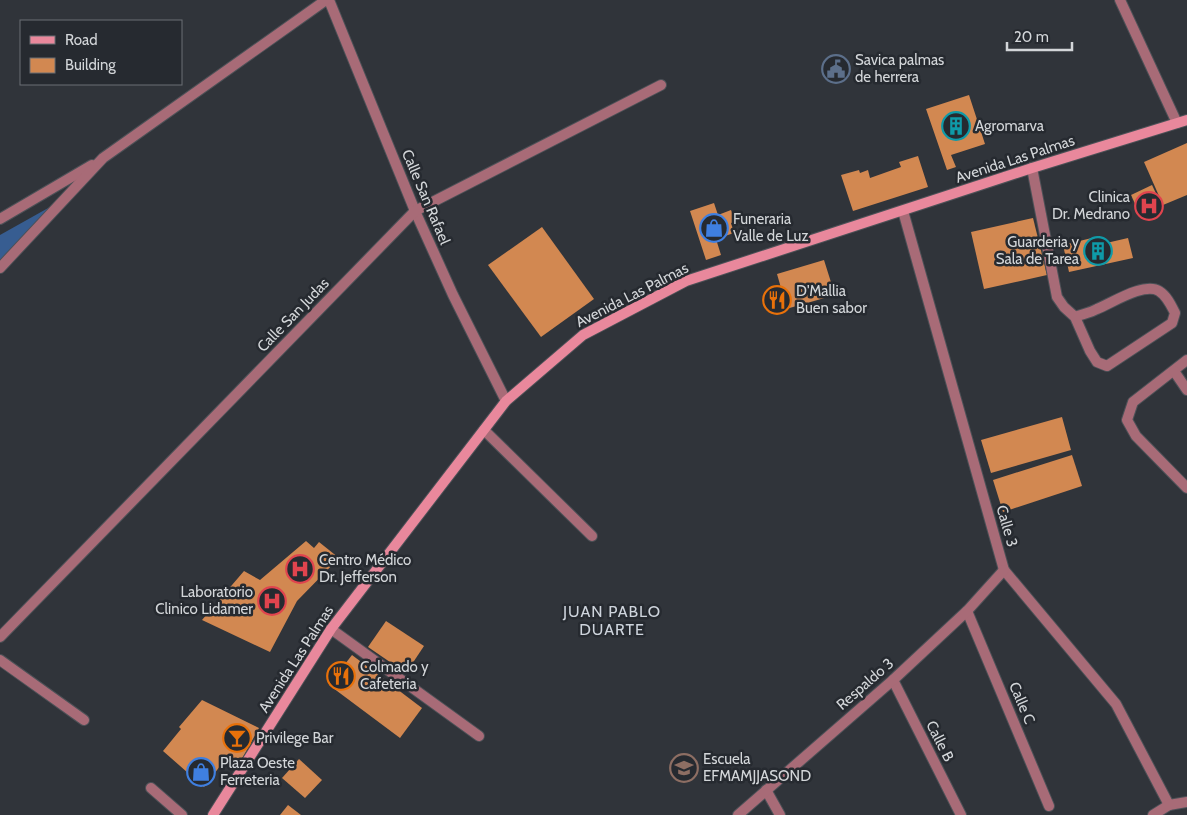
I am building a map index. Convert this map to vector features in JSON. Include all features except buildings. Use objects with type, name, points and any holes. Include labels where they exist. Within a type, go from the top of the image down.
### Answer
[{"type":"street","points":[[0,219],[103,158],[328,0]]},
{"type":"street","name":"Calle San Rafael","points":[[328,0],[415,211],[453,295],[506,401]]},
{"type":"street","points":[[1120,0],[1182,122]]},
{"type":"street","name":"Calle San Judas","points":[[0,637],[415,211],[661,85]]},
{"type":"street","name":"Avenida Las Palmas","points":[[213,815],[332,629],[506,401],[584,335],[686,281],[1032,168],[1182,122]]},
{"type":"street","points":[[0,268],[103,158]]},
{"type":"street","points":[[1032,168],[1057,297],[1075,317],[1097,362],[1107,366],[1172,323],[1175,313],[1168,300],[1158,290],[1147,288],[1075,317]]},
{"type":"street","name":"Calle 3","points":[[903,211],[1004,570],[1116,704],[1169,805]]},
{"type":"street","points":[[1187,360],[1133,402],[1128,420],[1136,436],[1187,488]]},
{"type":"street","points":[[1174,371],[1187,390]]},
{"type":"street","points":[[484,430],[592,536]]},
{"type":"street","name":"Respaldo 3","points":[[738,815],[893,680],[967,611],[1004,570]]},
{"type":"street","name":"Calle C","points":[[967,611],[1049,806]]},
{"type":"street","points":[[332,629],[479,736]]},
{"type":"street","points":[[0,660],[84,720]]},
{"type":"street","name":"Calle B","points":[[893,680],[961,815]]},
{"type":"street","points":[[151,788],[182,815]]},
{"type":"street","points":[[766,790],[780,815]]},
{"type":"street","points":[[1154,815],[1169,805],[1187,804]]},
{"type":"shaded area","points":[[66,198],[0,263],[0,235]]},
{"type":"place","name":"Savica palmas de herrera","points":[[836,69]]},
{"type":"place","name":"Agromarva","points":[[956,126]]},
{"type":"place","name":"Clinica Dr. Medrano","points":[[1149,206]]},
{"type":"place","name":"Funeraria Valle de Luz","points":[[714,228]]},
{"type":"place","name":"Guarderia y Sala de Tarea","points":[[1098,251]]},
{"type":"place","name":"D'Mallia Buen sabor","points":[[777,300]]},
{"type":"place","name":"Centro Médico Dr. Jefferson","points":[[300,569]]},
{"type":"place","name":"Laboratorio Clinico Lidamer","points":[[272,601]]},
{"type":"place","name":"Colmado y Cafeteria","points":[[341,676]]},
{"type":"place","name":"Privilege Bar","points":[[237,738]]},
{"type":"place","name":"Escuela EFMAMJJASOND","points":[[684,768]]},
{"type":"place","name":"Plaza Oeste Ferreteria","points":[[201,772]]},
{"type":"district","name":"JUAN PABLO DUARTE","points":[[612,620]]}]
